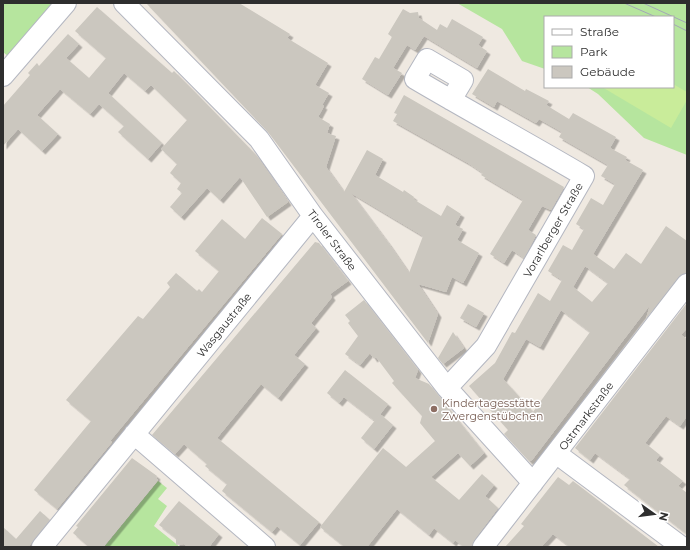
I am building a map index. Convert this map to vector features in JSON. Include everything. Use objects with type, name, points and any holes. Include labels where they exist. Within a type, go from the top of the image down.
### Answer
[{"type":"street","points":[[3,76],[66,3]]},
{"type":"street","name":"Tiroler Straße","points":[[124,3],[259,139],[313,216],[447,388],[532,483]]},
{"type":"street","name":"Vorarlberger Straße","points":[[447,388],[486,346],[584,176],[451,100]]},
{"type":"street","name":"Wasgaustraße","points":[[42,547],[313,216]]},
{"type":"street","name":"Ostmarkstraße","points":[[483,547],[532,483],[557,454],[687,284]]},
{"type":"street","points":[[134,434],[265,547]]},
{"type":"street","points":[[557,454],[682,547]]},
{"type":"green space","points":[[3,3],[56,3],[9,57],[3,52]]},
{"type":"green space","points":[[457,3],[687,3],[687,155],[644,138],[598,94],[589,88],[674,88],[674,16],[544,16],[544,69],[522,61],[502,29]]},
{"type":"green space","points":[[674,85],[687,92],[687,100],[671,128],[604,88],[674,88]]},
{"type":"green space","points":[[158,481],[167,488],[158,499],[167,506],[154,526],[180,547],[104,547]]},
{"type":"building","points":[[146,3],[239,3],[290,34],[287,38],[328,63],[315,85],[329,93],[322,105],[324,106],[318,117],[330,124],[327,133],[336,136],[326,167],[344,192],[367,150],[383,159],[375,175],[403,192],[404,190],[414,197],[413,199],[441,216],[447,205],[461,214],[455,225],[463,229],[457,240],[479,253],[463,283],[452,277],[446,292],[418,284],[438,314],[428,343],[268,132]],"holes":[[[351,193],[423,236],[409,273]]]},
{"type":"building","points":[[97,7],[172,73],[174,71],[193,90],[257,156],[288,202],[267,217],[240,177],[220,200],[207,188],[181,217],[170,207],[182,193],[177,189],[181,183],[170,173],[177,164],[161,149],[187,120],[151,85],[145,91],[124,73],[108,93],[162,143],[148,159],[118,132],[124,126],[99,104],[90,114],[60,89],[37,115],[58,134],[42,151],[18,129],[3,146],[3,106],[30,75],[28,73],[37,63],[39,66],[68,34],[79,44],[66,58],[89,78],[106,58],[75,31]]},
{"type":"building","points":[[403,9],[410,13],[418,12],[419,18],[437,30],[440,24],[447,28],[452,19],[483,37],[478,45],[487,51],[477,68],[424,36],[415,50],[407,45],[393,68],[402,73],[388,95],[362,79],[375,57],[379,59],[392,37],[388,34]]},
{"type":"building","points":[[488,69],[525,91],[526,89],[549,101],[546,105],[569,119],[573,113],[616,137],[610,148],[627,157],[625,160],[643,170],[593,254],[614,269],[626,253],[641,264],[666,226],[687,241],[687,273],[678,277],[646,319],[650,305],[532,460],[529,461],[504,434],[508,430],[469,386],[495,363],[512,332],[515,333],[538,293],[550,301],[562,280],[548,271],[563,245],[572,250],[584,229],[576,224],[591,198],[603,205],[615,184],[601,176],[608,165],[559,137],[562,132],[539,119],[536,123],[497,101],[494,107],[472,94]],"holes":[[[585,266],[608,283],[592,302],[573,287]],[[561,310],[590,332],[533,412],[503,379],[526,339],[540,347]]]},
{"type":"building","points":[[404,95],[564,187],[551,210],[542,206],[528,230],[536,235],[524,258],[512,250],[504,263],[490,254],[523,200],[481,175],[483,173],[468,163],[393,121],[397,114],[394,113]]},
{"type":"building","points":[[262,218],[282,234],[110,441],[112,442],[57,509],[34,490],[91,421],[66,400],[138,316],[143,319],[170,287],[167,283],[176,273],[197,291],[199,289],[202,292],[219,271],[195,251],[222,219],[245,239]]},
{"type":"building","points":[[315,242],[319,243],[348,281],[330,294],[332,297],[311,323],[316,328],[294,355],[305,364],[278,398],[261,384],[217,438],[319,522],[300,545],[277,526],[272,532],[222,491],[227,484],[205,466],[207,464],[184,444],[175,454],[152,435]]},
{"type":"building","points":[[364,300],[418,370],[415,378],[429,384],[484,453],[470,466],[458,453],[431,477],[459,500],[482,474],[494,485],[485,496],[498,508],[474,540],[472,547],[464,547],[455,540],[453,543],[434,528],[429,535],[397,509],[367,547],[345,547],[320,527],[383,448],[406,467],[435,441],[420,423],[422,416],[392,383],[394,381],[376,357],[374,359],[370,353],[360,365],[345,354],[358,336],[348,323],[350,321],[345,315]]},
{"type":"building","points":[[687,303],[687,328],[681,335],[687,339],[687,416],[680,426],[666,416],[645,443],[660,455],[656,460],[683,481],[678,486],[687,493],[687,534],[624,485],[630,479],[595,453],[590,460],[575,448]]},
{"type":"building","points":[[468,304],[484,313],[476,327],[460,318]]},
{"type":"building","points":[[453,332],[464,348],[443,364],[438,358]]},
{"type":"building","points":[[345,370],[388,404],[375,421],[344,397],[339,403],[327,393]]},
{"type":"building","points":[[380,414],[393,425],[374,449],[361,438]]},
{"type":"building","points":[[132,458],[157,476],[156,478],[158,480],[103,547],[89,547],[73,533],[78,527],[76,526]]},
{"type":"building","points":[[558,477],[569,485],[573,481],[659,547],[570,547],[553,534],[541,547],[505,547],[524,526],[521,524]]},
{"type":"building","points":[[179,501],[219,534],[209,547],[188,547],[184,544],[176,545],[176,538],[159,525]]},
{"type":"building","points":[[40,511],[50,520],[28,547],[3,547],[3,527],[16,539]]},
{"type":"tram line","points":[[624,3],[654,16]]},
{"type":"tram line","points":[[643,3],[672,16]]},
{"type":"tram line","points":[[674,17],[687,23]]},
{"type":"tram line","points":[[674,24],[687,31]]},
{"type":"place","name":"Kindertagesstätte Zwergenstübchen","points":[[434,409]]}]
